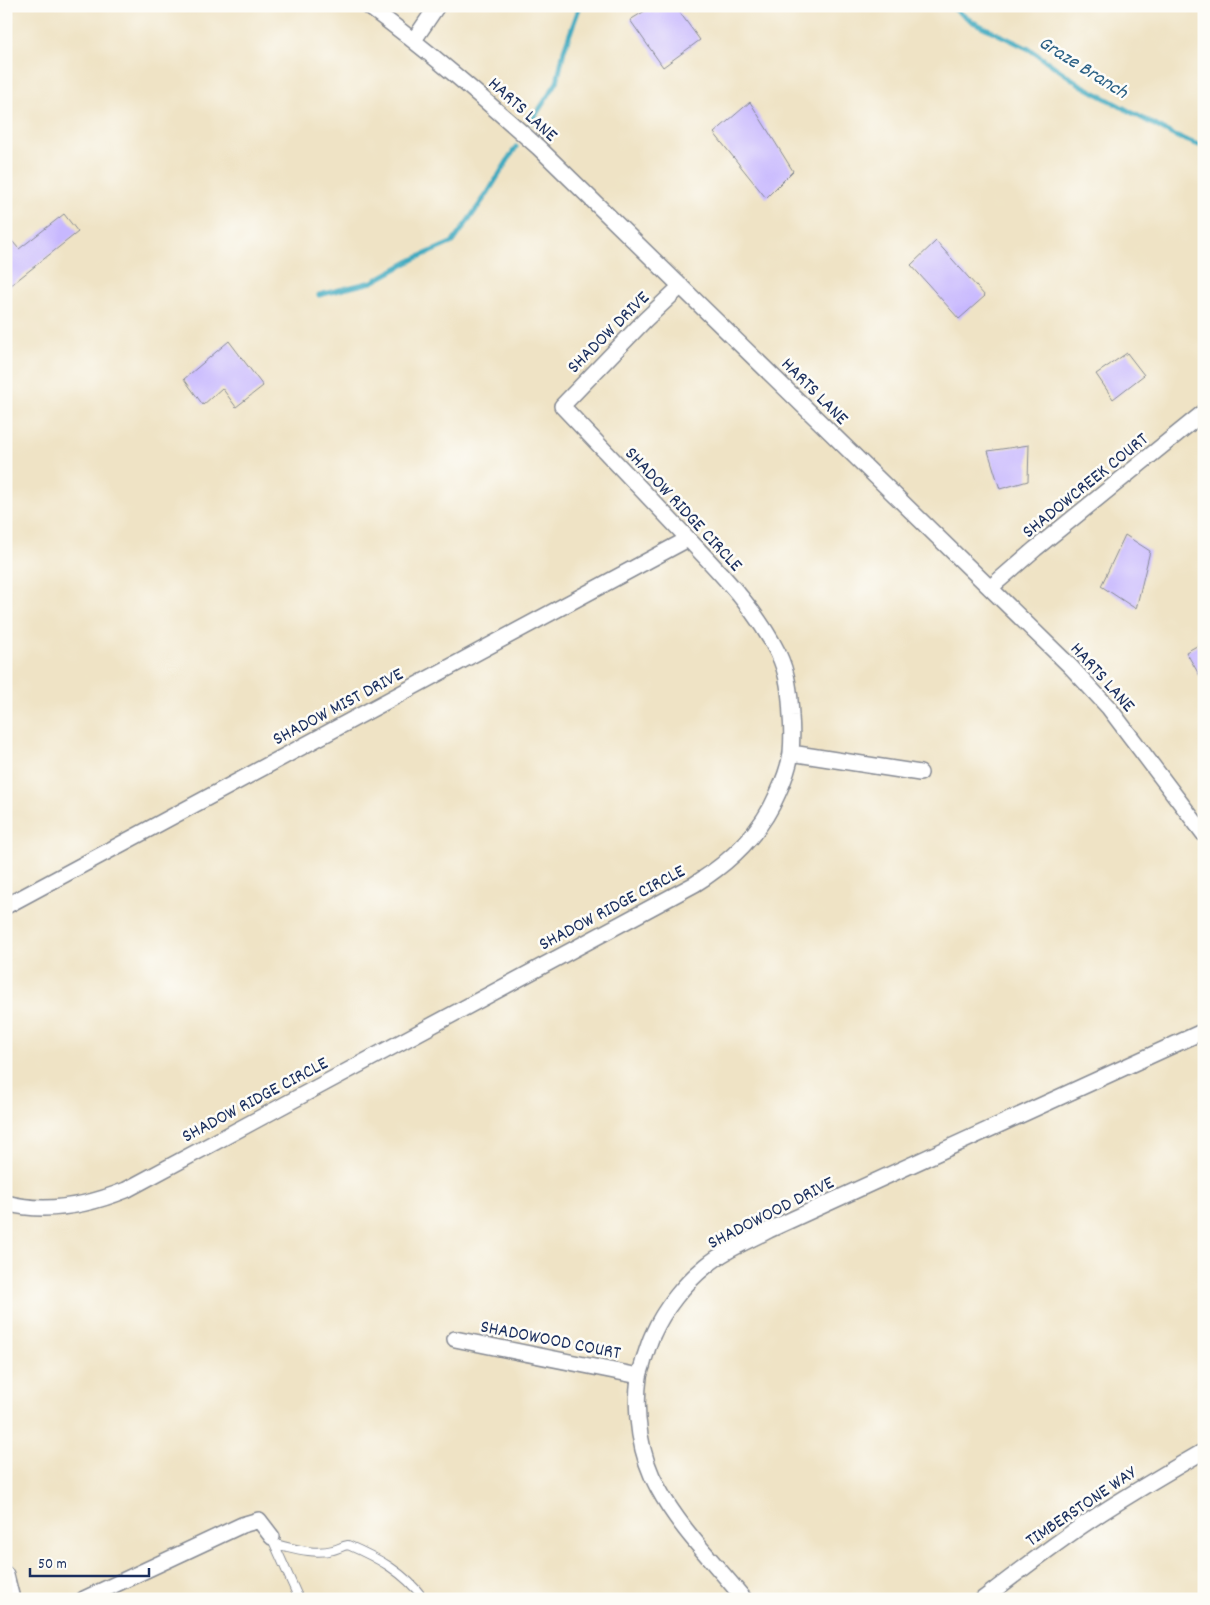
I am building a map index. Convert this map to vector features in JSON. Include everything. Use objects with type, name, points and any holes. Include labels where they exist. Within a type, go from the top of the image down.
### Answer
[{"type":"street","name":"HARTS LANE","points":[[368,6],[414,40],[493,106],[539,148],[1070,666],[1109,708],[1204,834]]},
{"type":"street","points":[[414,40],[437,6]]},
{"type":"street","name":"SHADOW DRIVE","points":[[562,406],[645,320],[681,286]]},
{"type":"street","name":"SHADOW RIDGE CIRCLE","points":[[6,1203],[40,1208],[56,1208],[108,1198],[126,1190],[695,884],[730,860],[756,831],[769,812],[779,792],[785,778],[791,753],[790,690],[778,654],[764,628],[748,605],[718,570],[562,406]]},
{"type":"street","name":"SHADOWCREEK COURT","points":[[990,588],[1035,549],[1204,412]]},
{"type":"street","name":"SHADOW MIST DRIVE","points":[[6,906],[688,539]]},
{"type":"street","points":[[791,753],[920,773]]},
{"type":"street","name":"SHADOWOOD DRIVE","points":[[744,1599],[680,1523],[657,1487],[644,1455],[638,1421],[639,1376],[652,1335],[661,1318],[692,1279],[721,1255],[769,1230],[1204,1031]]},
{"type":"street","name":"SHADOWOOD COURT","points":[[455,1340],[639,1376]]},
{"type":"street","name":"TIMBERSTONE WAY","points":[[982,1599],[1091,1520],[1204,1451]]},
{"type":"street","points":[[84,1599],[242,1525],[259,1520],[264,1524],[273,1541]]},
{"type":"street","points":[[6,1575],[12,1599]]},
{"type":"lane","points":[[273,1541],[299,1599]]},
{"type":"lane","points":[[273,1541],[296,1550],[315,1551],[334,1550],[348,1544],[404,1576],[413,1584],[424,1599]]},
{"type":"building","points":[[653,6],[675,6],[700,40],[663,67],[630,20]]},
{"type":"building","points":[[750,102],[793,171],[766,198],[714,133]]},
{"type":"building","points":[[64,214],[78,232],[6,289],[6,234],[19,249]]},
{"type":"building","points":[[936,241],[985,296],[959,319],[911,265]]},
{"type":"building","points":[[229,341],[263,386],[236,407],[222,388],[203,405],[184,379]]},
{"type":"building","points":[[1127,353],[1144,375],[1113,399],[1096,374]]},
{"type":"building","points":[[1029,445],[1028,481],[1000,489],[988,451]]},
{"type":"building","points":[[1125,535],[1150,551],[1136,609],[1101,586]]},
{"type":"building","points":[[1204,642],[1204,683],[1186,652]]},
{"type":"waterway","points":[[531,122],[557,82],[564,50],[580,6]]},
{"type":"waterway","name":"Graze Branch","points":[[950,6],[973,22],[1029,49],[1081,85],[1175,136],[1204,147]]},
{"type":"waterway","points":[[319,295],[372,282],[414,259],[453,242],[487,194],[516,147]]}]
